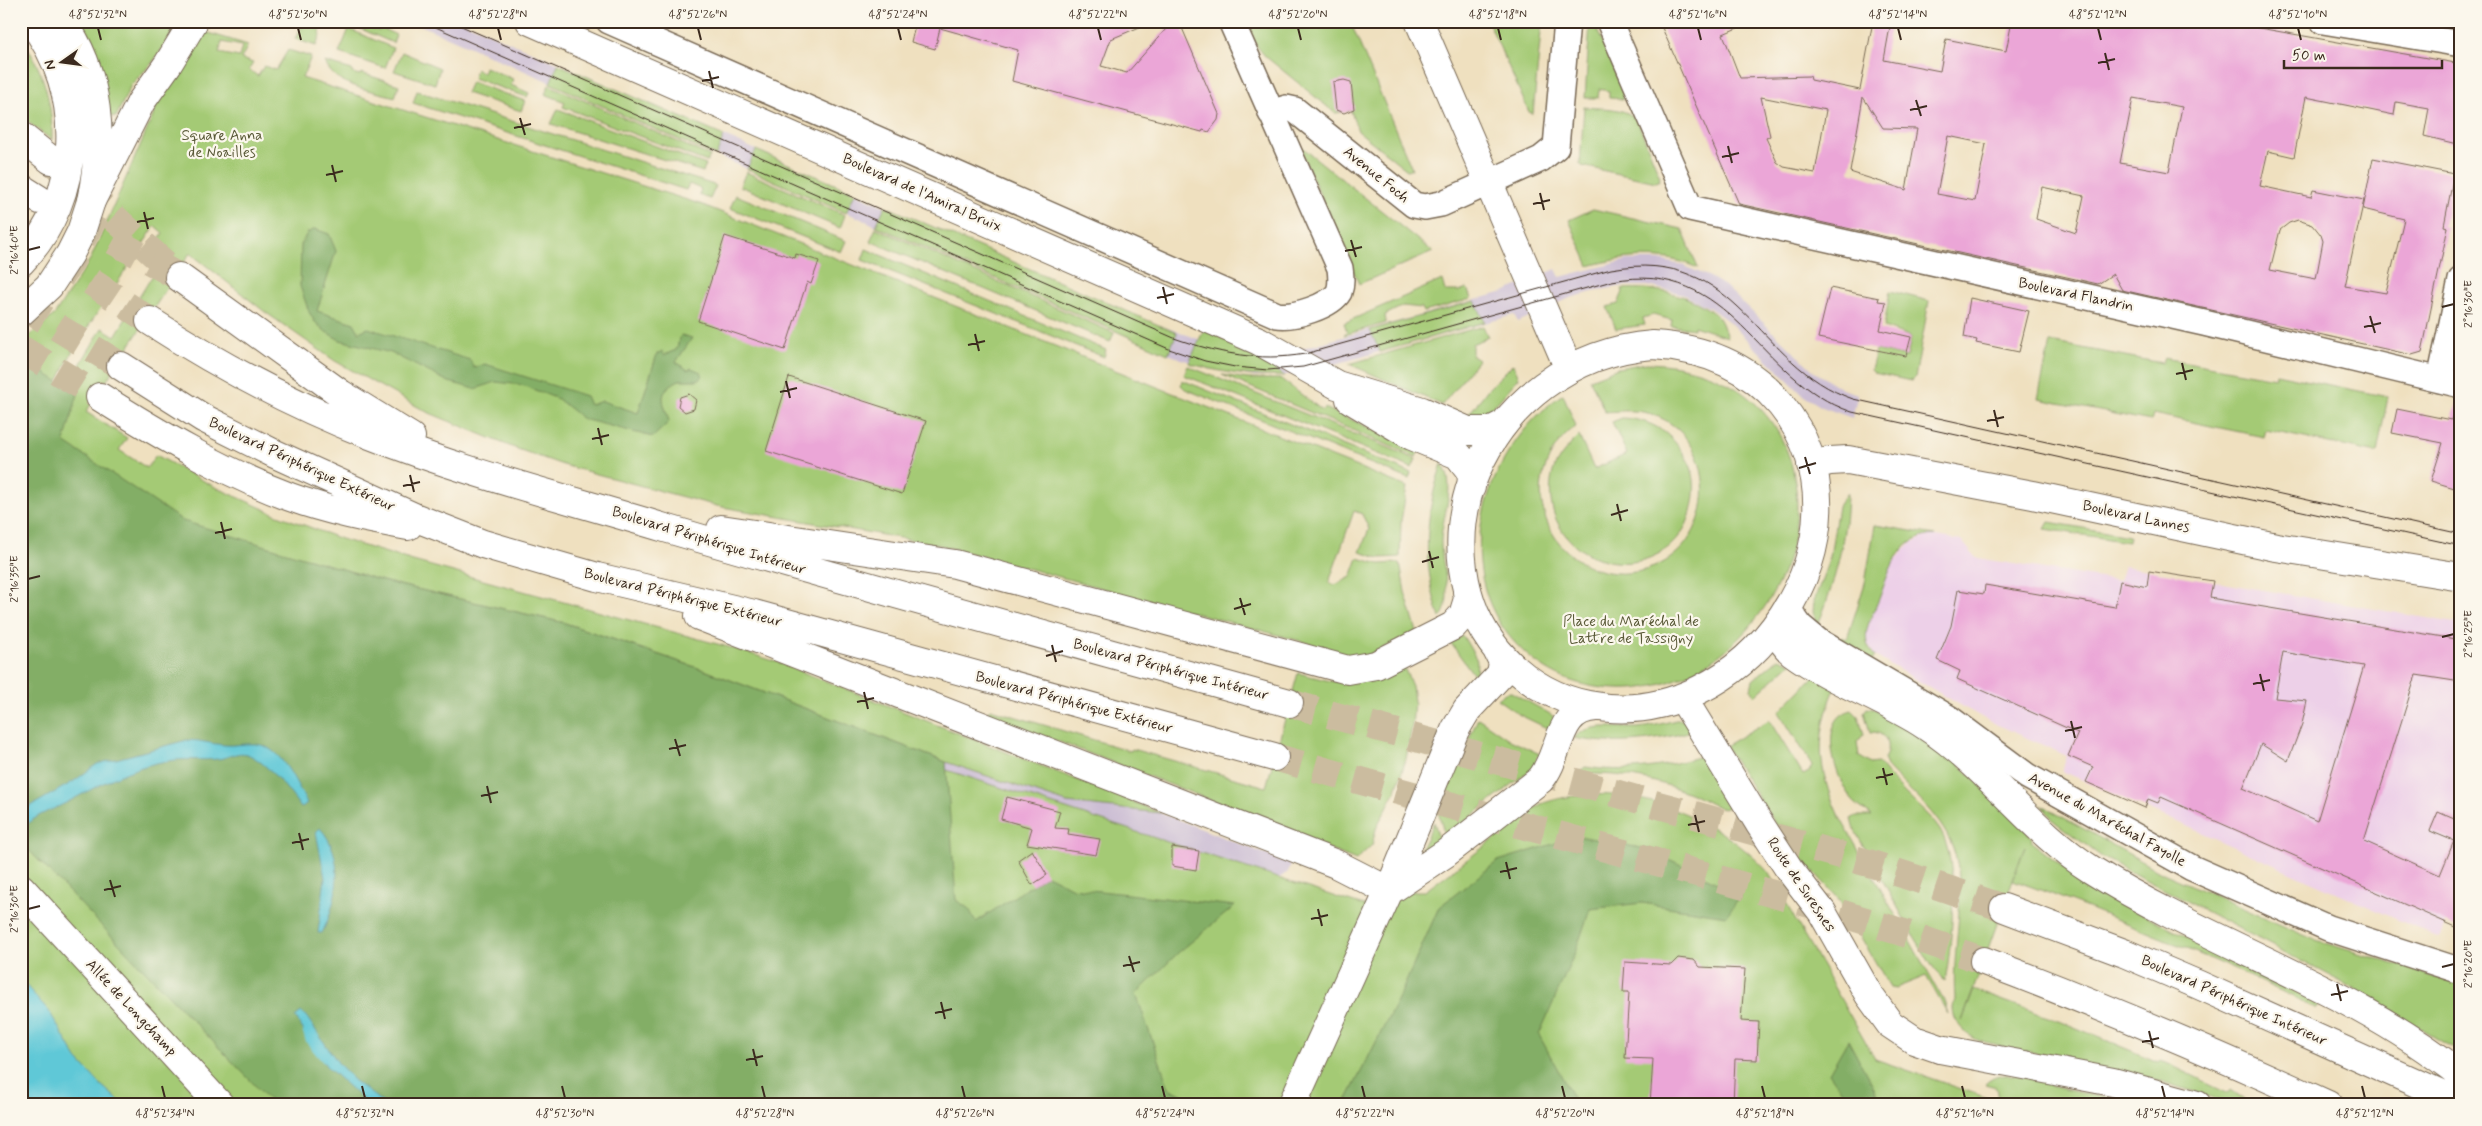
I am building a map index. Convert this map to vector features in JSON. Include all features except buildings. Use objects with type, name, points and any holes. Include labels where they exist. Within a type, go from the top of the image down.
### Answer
[{"type":"main road","points":[[21,262],[32,251],[53,220],[65,185],[71,155],[71,135],[66,95],[49,49],[31,21]]},
{"type":"main road","points":[[21,312],[49,286],[81,232],[90,201],[98,151],[93,90],[78,45],[62,21]]},
{"type":"main road","points":[[90,201],[141,102],[168,64],[194,21]]},
{"type":"main road","name":"Boulevard de l'Amiral Bruix","points":[[530,21],[1259,341],[1311,372],[1385,421],[1458,456],[1469,469],[1472,477],[1470,487]]},
{"type":"main road","points":[[1419,21],[1569,369]]},
{"type":"main road","points":[[21,136],[51,160]]},
{"type":"main road","points":[[179,277],[341,394],[443,456],[488,476]]},
{"type":"main road","name":"Boulevard Périphérique Intérieur","points":[[150,321],[241,376],[306,407],[371,436],[488,476],[828,576],[1290,703]]},
{"type":"main road","points":[[614,512],[955,564],[1348,670],[1376,665],[1453,626],[1463,615],[1468,599],[1461,545],[1465,508],[1470,487],[1485,453],[1504,424],[1535,391],[1569,369],[1602,354],[1630,346],[1675,346],[1712,355],[1753,378],[1776,400],[1796,428],[1811,465],[1817,496],[1816,525],[1807,564],[1781,619],[1753,653],[1709,685],[1682,697],[1639,708],[1583,708],[1570,716],[1551,765],[1540,780],[1446,853],[1388,891]]},
{"type":"main road","name":"Boulevard Périphérique Extérieur","points":[[121,366],[203,418],[273,454],[414,518],[483,544],[597,577],[754,614],[1274,757]]},
{"type":"main road","name":"Boulevard de l'Amiral Bruix","points":[[1311,372],[1337,385],[1422,411],[1468,431],[1490,431],[1504,424]]},
{"type":"main road","points":[[100,397],[156,433],[216,464],[290,497],[334,511],[483,544]]},
{"type":"main road","name":"Boulevard Lannes","points":[[1811,465],[1830,460],[1848,460],[2033,495],[2276,547],[2461,577]]},
{"type":"main road","points":[[597,577],[1336,864],[1388,891]]},
{"type":"main road","points":[[1292,1105],[1388,891],[1455,730],[1467,710],[1501,674],[1502,662],[1477,617],[1467,591]]},
{"type":"main road","points":[[1781,619],[1790,651],[1925,725],[1957,747],[2045,833],[2093,870],[2146,900],[2340,998],[2411,1040],[2461,1075]]},
{"type":"main road","points":[[1497,650],[1513,667],[1540,687],[1567,699],[1596,707]]},
{"type":"main road","name":"Route de Suresnes","points":[[1682,697],[1759,823],[1789,869],[1822,912],[1869,995],[1890,1024],[1914,1040],[1940,1049],[2013,1061],[2113,1082],[2197,1105]]},
{"type":"main road","name":"Allée de Longchamp","points":[[21,888],[32,906],[220,1105]]},
{"type":"main road","name":"Boulevard Périphérique Intérieur","points":[[2004,908],[2124,953],[2199,985],[2461,1103]]},
{"type":"main road","points":[[1984,961],[2118,1012],[2328,1105]]},
{"type":"street","name":"Boulevard de l'Amiral Bruix","points":[[608,21],[1277,315],[1288,316],[1299,314],[1330,301],[1339,291],[1341,281],[1340,268],[1271,113]]},
{"type":"street","points":[[1231,21],[1271,113]]},
{"type":"street","name":"Avenue Foch","points":[[1271,113],[1286,108],[1295,110],[1414,205],[1420,207],[1441,204],[1541,159],[1556,147],[1567,21]]},
{"type":"street","name":"Boulevard Flandrin","points":[[1609,21],[1690,208],[2204,323],[2450,383]]},
{"type":"street","points":[[2324,21],[2461,44]]},
{"type":"street","points":[[2450,383],[2461,280]]},
{"type":"street","name":"Avenue du Maréchal Fayolle","points":[[1781,619],[1800,626],[1818,641],[1950,718],[2027,776],[2192,868],[2328,928],[2461,971]]},
{"type":"shaded area","points":[[411,21],[461,21],[1145,320],[1215,345],[1290,350],[1303,348],[1504,292],[1556,269],[1560,277],[1628,260],[1659,260],[1682,265],[1710,277],[1725,286],[1815,372],[1842,389],[1858,394],[1852,418],[1822,407],[1804,396],[1728,321],[1710,308],[1680,293],[1647,286],[1625,286],[1600,290],[1570,298],[1518,322],[1514,315],[1299,374],[1255,377],[1209,369],[1168,354]]},
{"type":"shaded area","points":[[1929,535],[1961,540],[1976,558],[2119,581],[2124,566],[2461,624],[2461,919],[2456,927],[2446,923],[2439,938],[2062,771],[2067,756],[1983,718],[1875,656],[1867,643],[1867,629],[1890,566],[1910,544]]},
{"type":"shaded area","points":[[946,762],[1067,803],[1161,813],[1291,864],[1288,872],[1273,882],[956,900]]},
{"type":"green space","points":[[78,21],[181,21],[153,62],[131,85],[116,117],[109,116]]},
{"type":"green space","points":[[305,21],[317,21],[319,24],[320,34],[316,46],[295,39]]},
{"type":"green space","points":[[356,21],[379,31],[381,28],[396,35],[393,43],[354,26]]},
{"type":"green space","points":[[1245,21],[1350,21],[1412,169],[1407,170],[1358,131],[1351,111],[1335,113],[1265,56],[1256,45]]},
{"type":"green space","points":[[1488,21],[1542,21],[1533,114],[1529,112]]},
{"type":"green space","points":[[1593,21],[1622,85],[1623,99],[1609,98],[1609,91],[1599,89],[1598,98],[1585,98],[1590,22]]},
{"type":"green space","name":"Square Anna de Noailles","points":[[196,29],[248,45],[241,59],[253,63],[249,70],[258,76],[264,66],[276,70],[288,50],[311,57],[302,78],[703,205],[1407,487],[1401,521],[1400,557],[1379,558],[1360,552],[1369,529],[1362,514],[1354,511],[1329,582],[1335,585],[1351,577],[1358,558],[1379,564],[1400,563],[1405,592],[1417,632],[1364,657],[1335,656],[1308,643],[940,545],[717,506],[563,465],[512,447],[427,412],[335,361],[265,312],[190,253],[86,412],[127,438],[119,450],[147,468],[156,455],[213,486],[275,514],[341,539],[413,561],[777,662],[1161,813],[1067,803],[946,762],[704,670],[565,623],[386,582],[214,531],[1379,911],[1389,891],[1425,891],[1541,804],[1571,796],[1601,795],[1633,798],[1664,805],[1693,817],[1721,833],[1746,851],[1768,872],[1875,1059],[1999,1102],[1996,1087],[1985,1084],[2000,1076],[2016,1075],[2051,1082],[2050,1086],[2139,1105],[21,1105],[21,343],[55,314],[91,258],[156,109],[151,106]],"holes":[[[222,42],[242,46],[239,57],[219,53]],[[155,226],[163,233],[146,257],[159,265],[115,336],[102,328],[75,373],[72,391],[58,382],[74,348]]]},
{"type":"green space","points":[[349,29],[393,48],[385,68],[339,53]]},
{"type":"green space","points":[[21,38],[35,61],[45,86],[51,113],[52,140],[21,117]]},
{"type":"green space","points":[[402,52],[440,68],[435,84],[394,71]]},
{"type":"green space","points":[[325,62],[352,70],[352,73],[360,75],[361,73],[399,85],[395,97],[345,82],[336,77]]},
{"type":"green space","points":[[558,64],[724,136],[716,156],[550,83]]},
{"type":"green space","points":[[485,67],[513,79],[511,85],[529,93],[527,97],[473,78],[476,69],[483,73]]},
{"type":"green space","points":[[471,82],[525,101],[521,111],[466,93]]},
{"type":"green space","points":[[549,85],[710,156],[707,162],[563,107],[565,102],[545,94]]},
{"type":"green space","points":[[417,91],[716,186],[710,199],[699,195],[701,189],[689,184],[686,190],[413,103]]},
{"type":"green space","points":[[1584,107],[1619,110],[1626,112],[1637,120],[1660,177],[1659,181],[1656,182],[1582,166],[1580,164]]},
{"type":"green space","points":[[558,109],[706,165],[703,172],[551,124]]},
{"type":"green space","points":[[1303,148],[1433,252],[1359,284],[1300,149]]},
{"type":"green space","points":[[756,150],[855,193],[846,213],[747,169]]},
{"type":"green space","points":[[746,172],[845,215],[840,228],[740,186]]},
{"type":"green space","points":[[736,195],[846,241],[841,252],[730,208]]},
{"type":"green space","points":[[885,206],[1177,333],[1168,354],[876,226]]},
{"type":"green space","points":[[1593,209],[1682,229],[1698,268],[1671,260],[1644,257],[1616,260],[1589,266],[1569,220]]},
{"type":"green space","points":[[876,228],[1114,333],[1110,342],[870,241]]},
{"type":"green space","points":[[315,229],[329,234],[336,251],[317,311],[354,323],[359,332],[368,328],[470,360],[474,368],[485,364],[586,396],[590,405],[602,401],[638,413],[657,354],[662,351],[664,355],[676,350],[681,335],[692,338],[676,362],[688,370],[691,368],[701,372],[703,376],[698,380],[679,380],[666,389],[663,399],[669,422],[653,437],[583,419],[558,399],[522,385],[496,382],[475,389],[449,382],[391,353],[340,340],[326,332],[315,322],[309,312],[300,286],[301,245],[307,233]]},
{"type":"green space","points":[[866,249],[1106,350],[1104,357],[862,260]]},
{"type":"green space","points":[[1442,280],[1445,291],[1459,291],[1467,288],[1471,299],[1424,312],[1422,308],[1403,306],[1385,315],[1386,323],[1344,335],[1347,331],[1344,323]]},
{"type":"green space","points":[[1622,289],[1660,291],[1697,302],[1719,318],[1727,337],[1694,326],[1694,329],[1671,326],[1672,320],[1653,315],[1643,318],[1645,325],[1616,329],[1607,307],[1618,304],[1623,292]]},
{"type":"green space","points":[[1890,291],[1929,301],[1915,378],[1911,381],[1874,373],[1871,370],[1876,350],[1907,357],[1911,337],[1884,327]]},
{"type":"green space","points":[[1475,301],[1485,322],[1380,352],[1370,330]]},
{"type":"green space","points":[[1483,326],[1488,337],[1472,344],[1472,356],[1478,360],[1442,405],[1349,364]]},
{"type":"green space","points":[[1204,329],[1261,358],[1284,376],[1236,374],[1189,363]]},
{"type":"green space","points":[[2050,342],[2162,363],[2164,358],[2275,378],[2276,374],[2388,397],[2377,453],[2266,430],[2264,437],[2153,414],[2151,421],[2038,399]]},
{"type":"green space","name":"Place du Maréchal de Lattre de Tassigny","points":[[1646,363],[1703,372],[1746,396],[1776,429],[1793,471],[1796,516],[1787,564],[1763,609],[1727,649],[1690,674],[1661,684],[1632,689],[1604,688],[1568,680],[1545,669],[1525,653],[1500,623],[1485,589],[1479,553],[1482,517],[1493,482],[1511,448],[1534,419],[1563,394],[1576,426],[1553,451],[1542,479],[1542,506],[1552,532],[1569,553],[1593,568],[1622,573],[1654,567],[1675,554],[1691,536],[1700,514],[1704,491],[1701,467],[1691,446],[1676,428],[1654,415],[1636,411],[1605,412],[1590,379],[1618,368]]},
{"type":"green space","points":[[1513,364],[1519,378],[1502,398],[1482,414],[1466,418],[1488,389]]},
{"type":"green space","points":[[1188,366],[1416,459],[1412,468],[1184,375]]},
{"type":"green space","points":[[21,367],[35,367],[78,394],[64,442],[183,521],[386,582],[565,623],[704,670],[946,762],[956,900],[969,909],[976,922],[1047,875],[1073,888],[1235,906],[1179,952],[1136,994],[1169,1088],[1203,1105],[274,1105],[21,842]]},
{"type":"green space","points":[[1222,375],[1248,379],[1281,379],[1323,411],[1325,408],[1419,450],[1416,457]]},
{"type":"green space","points":[[1182,380],[1411,473],[1409,479],[1185,389],[1181,385]]},
{"type":"green space","points":[[1622,418],[1653,425],[1669,436],[1682,451],[1691,467],[1694,486],[1691,512],[1681,534],[1665,550],[1645,559],[1624,562],[1602,559],[1582,550],[1565,535],[1554,514],[1550,490],[1555,466],[1569,446],[1579,436],[1594,469],[1627,454],[1612,422]]},
{"type":"green space","points":[[1442,464],[1447,473],[1449,492],[1441,543],[1447,592],[1444,611],[1440,618],[1430,579],[1428,541],[1432,502]]},
{"type":"green space","points":[[1847,493],[1842,544],[1830,593],[1818,625],[1813,612],[1814,601],[1830,557],[1838,506]]},
{"type":"green space","points":[[2049,522],[2129,536],[2128,542],[2045,529]]},
{"type":"green space","points":[[1875,525],[1935,535],[1922,537],[1903,548],[1887,577],[1867,628],[1867,642],[1875,656],[1872,661],[1839,642],[1841,637],[1847,639],[1865,583]]},
{"type":"green space","points":[[1463,636],[1477,660],[1476,678],[1450,642]]},
{"type":"green space","points":[[1779,658],[1791,663],[1755,696],[1751,689],[1753,680]]},
{"type":"green space","points":[[1403,665],[1412,686],[1414,701],[1412,728],[1406,759],[1396,790],[1376,829],[1372,845],[1356,860],[1288,833],[1288,830],[988,714],[990,709],[1131,751],[1132,749],[1266,787],[1298,673],[1330,681],[1347,682]]},
{"type":"green space","points":[[1814,676],[1836,687],[1824,720],[1821,751],[1826,782],[1831,798],[1838,814],[1944,1001],[1948,1014],[1926,976],[1896,988],[1890,987],[1838,898],[1788,844],[1725,746],[1769,720],[1803,775],[1809,772],[1812,765],[1779,712]]},
{"type":"green space","points":[[1511,692],[1552,715],[1554,718],[1553,731],[1520,715],[1497,699],[1505,693]]},
{"type":"green space","points":[[1867,708],[1873,709],[1952,757],[2033,838],[2031,840],[2034,844],[2085,883],[2319,1004],[2317,1008],[2312,1006],[2165,939],[2013,880],[2025,846],[1962,1021],[1974,990],[2067,1024],[2158,1062],[2160,1060],[2229,1093],[2231,1090],[2244,1099],[2242,1103],[2246,1105],[2236,1105],[2157,1080],[1985,1043],[1974,1038],[1960,1026],[1956,1021],[1953,1009],[1960,888],[1955,854],[1950,841],[1936,818],[1888,768],[1884,759],[1887,750],[1886,741],[1880,734],[1870,732],[1864,712]]},
{"type":"green space","points":[[1852,710],[1858,716],[1864,734],[1857,742],[1859,756],[1870,764],[1878,763],[1934,822],[1946,844],[1950,862],[1953,904],[1945,981],[1935,971],[1908,926],[1855,831],[1851,819],[1856,816],[1872,816],[1854,802],[1847,793],[1832,752],[1834,725],[1841,716]]},
{"type":"green space","points":[[1478,718],[1510,740],[1544,756],[1542,761],[1445,837],[1438,811]]},
{"type":"green space","points":[[1676,720],[1685,720],[1692,731],[1633,742],[1604,742],[1574,738],[1588,729],[1604,727],[1638,728]]},
{"type":"green space","points":[[1701,756],[1728,802],[1728,807],[1724,809],[1689,793],[1647,780],[1606,774],[1577,774],[1585,767],[1614,770],[1643,768],[1672,764]]},
{"type":"green space","points":[[2041,805],[2163,873],[2315,940],[2461,984],[2461,1053],[2347,985],[2102,857],[2055,822]]},
{"type":"green space","points":[[1434,822],[1440,842],[1423,852],[1422,847]]},
{"type":"green space","points":[[1579,836],[1651,850],[1741,895],[1726,916],[1642,903],[1590,909],[1576,950],[1539,1035],[1577,1105],[1344,1105],[1402,991],[1439,907],[1498,861]]},
{"type":"green space","points":[[1848,1040],[1883,1105],[1852,1105],[1829,1073]]},
{"type":"water","points":[[187,740],[225,745],[256,744],[265,746],[273,751],[287,767],[307,803],[301,808],[270,770],[255,758],[240,753],[218,759],[174,760],[141,767],[115,777],[42,814],[21,831],[21,813],[24,810],[74,781],[97,764]]},
{"type":"water","points":[[320,828],[334,852],[337,879],[328,920],[322,933],[318,933],[325,878],[316,832]]},
{"type":"water","points":[[21,980],[49,1011],[77,1059],[100,1084],[124,1105],[21,1105]]},
{"type":"water","points":[[301,1012],[306,1016],[339,1064],[357,1083],[386,1105],[369,1105],[326,1066],[295,1017]]},
{"type":"waterway","points":[[306,1032],[309,1041],[324,1059]]},
{"type":"tunnel","points":[[51,160],[179,277]]},
{"type":"tunnel","points":[[40,200],[179,277]]},
{"type":"tunnel","points":[[21,235],[150,321]]},
{"type":"tunnel","points":[[21,305],[121,366]]},
{"type":"tunnel","points":[[21,349],[100,397]]},
{"type":"tunnel","points":[[1289,703],[1872,864],[2004,908]]},
{"type":"tunnel","points":[[1274,757],[1817,906],[1901,932],[1984,961]]},
{"type":"tram line","points":[[422,21],[1169,349],[1205,361],[1235,367],[1268,370],[1303,367],[1612,281],[1653,279],[1687,287],[1716,304],[1791,374],[1819,396],[1852,412],[2461,546]]},
{"type":"tram line","points":[[450,21],[1174,338],[1206,348],[1238,355],[1254,356],[1271,357],[1305,354],[1611,269],[1655,267],[1690,275],[1719,291],[1792,361],[1820,383],[1853,399],[2461,534]]}]
